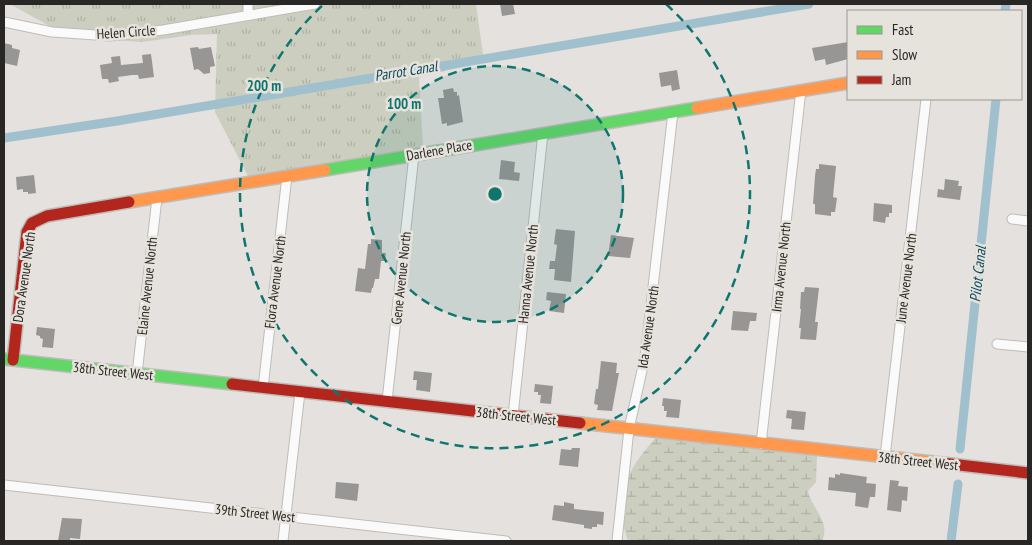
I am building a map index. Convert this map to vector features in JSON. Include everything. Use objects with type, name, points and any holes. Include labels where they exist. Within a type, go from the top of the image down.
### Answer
[{"type":"street","points":[[248,4],[248,15]]},
{"type":"street","name":"Helen Circle","points":[[4,22],[52,32],[110,36],[163,30],[315,4]]},
{"type":"street","name":"Darlene Place","points":[[32,224],[47,216],[847,82]]},
{"type":"street","name":"Irma Avenue North","points":[[762,444],[801,90]]},
{"type":"street","name":"June Avenue North","points":[[886,457],[926,100]]},
{"type":"street","name":"Ida Avenue North","points":[[617,541],[629,428],[645,357],[673,112]]},
{"type":"street","name":"Hanna Avenue North","points":[[512,416],[543,133]]},
{"type":"street","name":"Gene Avenue North","points":[[387,401],[414,155]]},
{"type":"street","name":"Flora Avenue North","points":[[263,388],[287,176]]},
{"type":"street","name":"Elaine Avenue North","points":[[137,374],[157,198]]},
{"type":"street","points":[[1012,219],[1028,221]]},
{"type":"street","name":"Dora Avenue North","points":[[8,359],[27,232],[32,224]]},
{"type":"street","points":[[997,344],[1028,347]]},
{"type":"street","name":"38th Street West","points":[[8,359],[1028,473]]},
{"type":"street","points":[[283,541],[300,392]]},
{"type":"street","name":"39th Street West","points":[[4,485],[506,541]]},
{"type":"green space","points":[[10,4],[476,4],[484,62],[419,77],[423,147],[251,182],[215,112],[217,34],[192,35],[142,42],[69,37]]},
{"type":"green space","points":[[661,432],[817,456],[816,482],[808,491],[823,521],[824,534],[822,541],[628,541],[623,524],[622,508],[626,481],[640,457]]},
{"type":"building","points":[[500,4],[513,4],[515,14],[502,16]]},
{"type":"building","points":[[847,42],[847,59],[826,65],[825,59],[815,61],[812,48]]},
{"type":"building","points":[[4,43],[20,50],[17,66],[4,63]]},
{"type":"building","points":[[198,47],[199,49],[211,47],[215,66],[210,67],[210,73],[204,74],[198,69],[194,70],[190,48]]},
{"type":"building","points":[[151,54],[154,77],[139,79],[138,75],[132,75],[118,77],[119,81],[109,83],[108,79],[102,79],[100,65],[112,63],[111,57],[120,56],[121,65],[143,63],[142,55]]},
{"type":"building","points":[[677,70],[680,89],[672,91],[671,85],[661,87],[659,73]]},
{"type":"building","points":[[453,88],[454,92],[457,92],[457,96],[459,95],[463,122],[447,126],[447,123],[442,124],[438,98],[444,98],[443,90]]},
{"type":"building","points":[[501,160],[515,162],[514,172],[520,173],[519,181],[499,179]]},
{"type":"building","points":[[819,164],[836,166],[833,197],[837,198],[835,212],[831,212],[831,216],[815,214],[815,204],[813,204],[815,176],[816,169],[819,169]]},
{"type":"building","points":[[34,175],[36,193],[28,194],[28,192],[23,192],[23,189],[17,190],[16,177]]},
{"type":"building","points":[[945,179],[959,181],[958,186],[962,186],[960,200],[937,197],[938,189],[944,190]]},
{"type":"building","points":[[874,203],[892,205],[892,213],[889,213],[889,217],[886,217],[885,223],[873,221]]},
{"type":"building","points":[[556,229],[575,231],[571,282],[554,280],[555,269],[549,269],[550,261],[555,261],[557,245],[554,244]]},
{"type":"building","points":[[611,235],[634,238],[630,258],[608,256]]},
{"type":"building","points":[[371,239],[382,240],[382,253],[386,253],[385,261],[381,261],[379,279],[375,279],[371,293],[355,291],[358,268],[365,269],[368,244],[371,244]]},
{"type":"building","points":[[805,287],[819,288],[815,322],[818,322],[816,340],[800,339],[801,292],[804,292]]},
{"type":"building","points":[[547,292],[566,294],[564,313],[549,311],[551,301],[546,300]]},
{"type":"building","points":[[733,311],[757,313],[756,321],[750,321],[748,331],[731,330]]},
{"type":"building","points":[[37,327],[55,329],[53,348],[42,347],[43,339],[36,335]]},
{"type":"building","points":[[601,361],[617,363],[616,373],[619,373],[612,411],[597,410],[598,405],[594,404],[596,389],[598,389]]},
{"type":"building","points":[[414,371],[432,373],[430,392],[416,390],[417,380],[413,380]]},
{"type":"building","points":[[535,384],[553,386],[551,404],[540,403],[541,395],[538,395],[538,392],[534,392]]},
{"type":"building","points":[[663,398],[681,400],[679,418],[666,417],[667,411],[664,411],[664,406],[662,406]]},
{"type":"building","points":[[787,410],[806,412],[804,430],[791,429],[792,419],[786,418]]},
{"type":"building","points":[[572,448],[580,448],[578,467],[559,465],[561,449],[571,450]]},
{"type":"building","points":[[840,473],[867,477],[866,483],[876,484],[875,497],[870,497],[868,508],[855,506],[856,493],[828,490],[829,477],[835,478],[835,474],[840,475]]},
{"type":"building","points":[[890,480],[899,481],[898,486],[908,487],[907,501],[902,500],[901,512],[887,510]]},
{"type":"building","points":[[336,482],[359,484],[357,501],[335,498]]},
{"type":"building","points":[[564,502],[574,504],[574,509],[604,512],[603,525],[597,524],[597,527],[592,527],[592,529],[584,528],[584,525],[552,520],[554,505],[564,506]]},
{"type":"building","points":[[62,518],[82,519],[80,539],[70,538],[70,541],[58,541]]},
{"type":"waterway","name":"Parrot Canal","points":[[4,138],[117,121],[809,4]]},
{"type":"waterway","name":"Pilot Canal","points":[[1005,10],[1006,4]]},
{"type":"waterway","name":"Pilot Canal","points":[[960,449],[996,100]]},
{"type":"waterway","name":"Pilot Canal","points":[[951,541],[958,484]]},
{"type":"traffic: fast","points":[[325,170],[697,108]]},
{"type":"traffic: fast","points":[[4,359],[232,384]]},
{"type":"traffic: slow","points":[[697,108],[847,83]]},
{"type":"traffic: slow","points":[[129,202],[325,170]]},
{"type":"traffic: slow","points":[[580,423],[942,463]]},
{"type":"traffic: jam","points":[[13,360],[27,232],[32,223],[47,216],[129,202]]},
{"type":"traffic: jam","points":[[232,384],[580,423]]},
{"type":"traffic: jam","points":[[942,463],[1028,473]]}]
